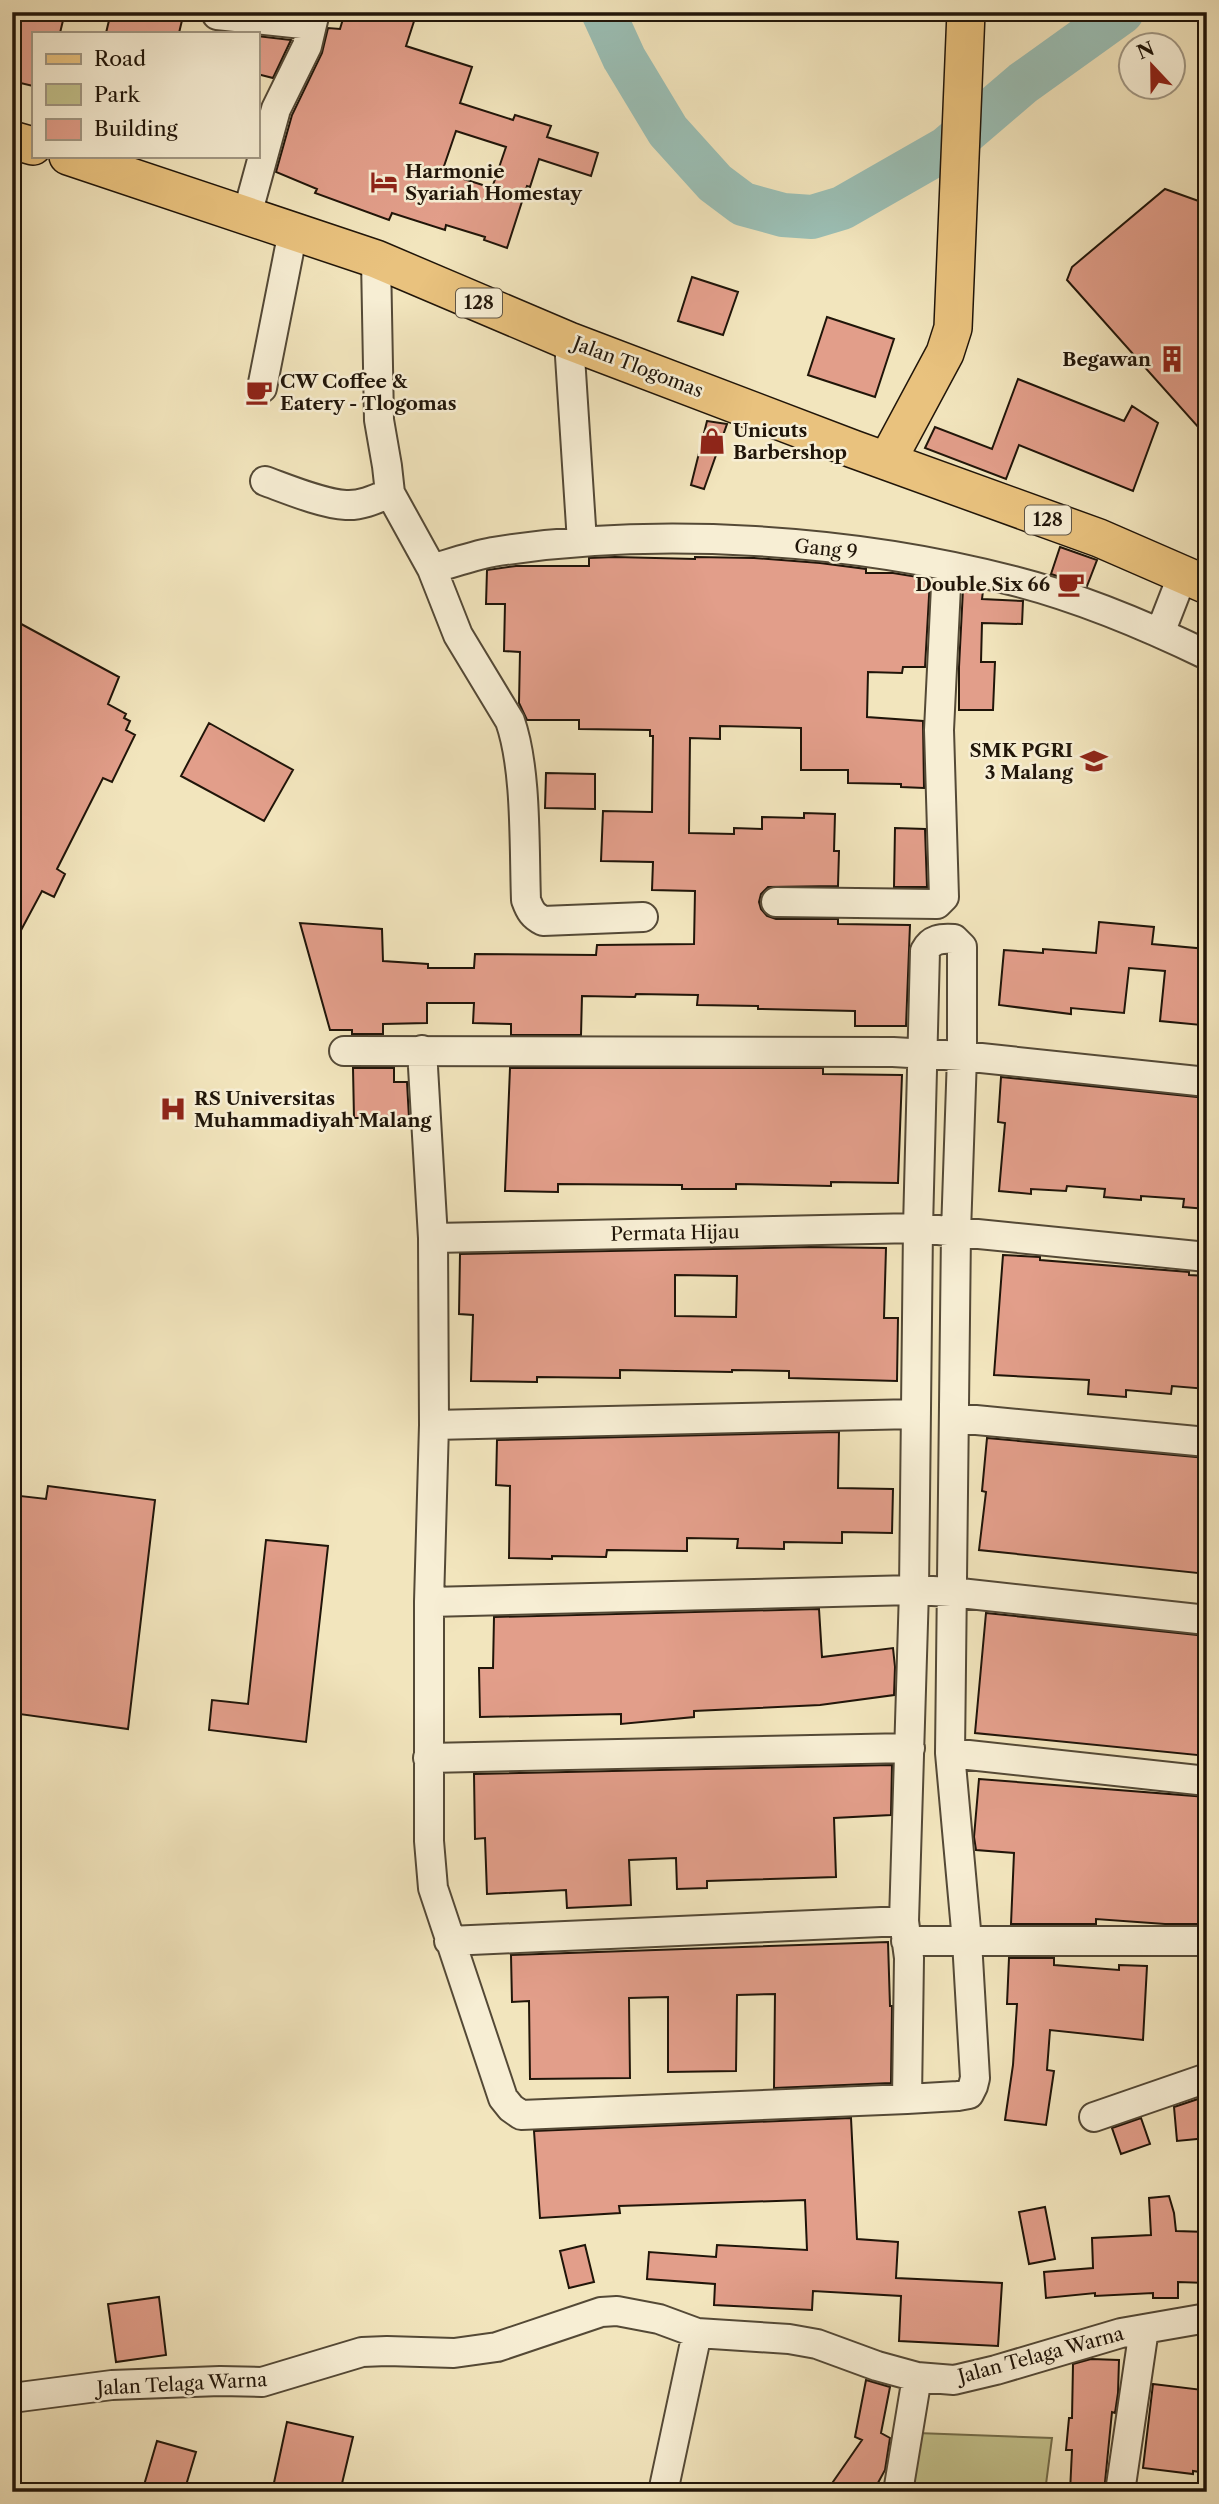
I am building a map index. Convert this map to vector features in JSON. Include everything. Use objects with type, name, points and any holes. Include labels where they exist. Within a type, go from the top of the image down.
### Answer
[{"type":"main road","points":[[887,461],[945,353],[955,314],[966,12]]},
{"type":"main road","points":[[12,140],[32,146]]},
{"type":"main road","name":"Jalan Tlogomas","points":[[74,158],[376,259],[569,341],[1099,538],[1195,580]]},
{"type":"street","points":[[217,15],[314,19],[307,46],[276,109],[247,215]]},
{"type":"street","points":[[262,388],[293,230]]},
{"type":"street","points":[[376,259],[379,420],[390,494],[432,569],[458,635],[510,721],[517,744],[526,900],[530,911],[543,920],[643,917]]},
{"type":"street","points":[[569,341],[582,542]]},
{"type":"street","points":[[265,481],[346,505],[390,494]]},
{"type":"street","name":"Gang 9","points":[[432,569],[491,553],[582,542],[691,540],[771,543],[878,555],[947,566],[1014,581],[1067,597],[1160,633],[1207,655]]},
{"type":"street","points":[[776,902],[937,904],[944,897],[939,730],[947,566]]},
{"type":"street","points":[[1160,633],[1195,580]]},
{"type":"street","points":[[422,1050],[433,1238],[434,1425],[429,1602],[429,1842],[433,1888],[503,2098],[510,2108],[521,2115],[907,2099],[968,2094],[973,2086],[967,1941],[950,1753],[956,1231],[962,1056],[963,955],[959,942],[944,938],[932,942],[925,951],[905,1931],[909,1958],[907,2099]]},
{"type":"street","points":[[344,1051],[924,1054],[1207,1082]]},
{"type":"street","name":"Permata Hijau","points":[[433,1238],[918,1228],[1207,1257]]},
{"type":"street","points":[[434,1425],[916,1414]]},
{"type":"street","points":[[955,1418],[1207,1442]]},
{"type":"street","points":[[429,1602],[914,1590],[1207,1620]]},
{"type":"street","points":[[428,1758],[910,1748]]},
{"type":"street","points":[[950,1753],[1207,1781]]},
{"type":"street","points":[[449,1941],[905,1931],[967,1941],[1207,1941]]},
{"type":"street","points":[[1094,2117],[1207,2078]]},
{"type":"street","name":"Jalan Telaga Warna","points":[[12,2398],[111,2385],[262,2382],[362,2352],[454,2353],[497,2347],[601,2312],[617,2311],[659,2319],[697,2333],[789,2339],[817,2344],[877,2366],[917,2376],[954,2379],[977,2375],[1073,2346],[1144,2329],[1207,2318]]},
{"type":"street","points":[[1119,2492],[1144,2329]]},
{"type":"street","points":[[663,2492],[697,2333]]},
{"type":"street","points":[[898,2492],[917,2376]]},
{"type":"green space","points":[[917,2433],[1052,2438],[1045,2492],[907,2492]]},
{"type":"building","points":[[12,12],[65,12],[60,32],[32,32],[32,86],[12,81]]},
{"type":"building","points":[[111,12],[184,12],[179,32],[106,32]]},
{"type":"building","points":[[345,12],[417,12],[406,46],[472,67],[460,103],[513,120],[515,115],[551,126],[547,137],[598,153],[591,176],[539,159],[530,187],[527,186],[507,248],[484,240],[485,237],[446,225],[445,230],[392,213],[389,220],[315,193],[317,189],[276,172],[292,115],[322,53],[328,28],[340,29]],"holes":[[[456,131],[506,147],[492,188],[442,172]]]},
{"type":"building","points":[[259,36],[291,40],[273,78],[259,74]]},
{"type":"building","name":"Begawan","points":[[1165,189],[1207,204],[1207,437],[1067,280],[1072,267]]},
{"type":"building","points":[[692,277],[738,292],[723,335],[678,321]]},
{"type":"building","points":[[827,317],[894,339],[875,397],[808,375]]},
{"type":"building","points":[[1018,379],[1124,421],[1132,406],[1158,423],[1133,491],[1019,445],[1006,479],[925,448],[935,427],[992,449]]},
{"type":"building","name":"Unicuts Barbershop","points":[[707,421],[727,424],[704,489],[691,485]]},
{"type":"building","points":[[1060,547],[1097,560],[1087,586],[1051,574]]},
{"type":"building","points":[[589,558],[754,558],[820,563],[866,569],[866,573],[893,573],[930,579],[925,667],[903,667],[902,673],[868,672],[867,717],[923,721],[924,788],[901,787],[901,784],[848,783],[848,770],[801,770],[801,728],[720,726],[720,739],[690,738],[689,833],[734,834],[734,828],[762,829],[762,817],[804,818],[804,813],[835,814],[834,851],[839,851],[838,886],[768,887],[761,894],[761,909],[767,916],[776,919],[838,919],[838,924],[910,925],[906,1026],[855,1026],[855,1011],[697,1005],[698,995],[636,994],[635,997],[582,996],[581,1035],[511,1035],[511,1024],[473,1023],[474,1003],[427,1003],[427,1023],[383,1024],[383,1034],[352,1034],[352,1030],[330,1030],[300,923],[382,929],[383,961],[428,964],[428,968],[474,968],[475,954],[596,955],[597,945],[694,944],[695,891],[652,890],[653,862],[601,861],[603,811],[652,812],[653,736],[650,736],[650,730],[579,729],[579,720],[527,720],[519,703],[520,652],[504,651],[505,604],[486,604],[487,570],[516,566],[589,566]]},
{"type":"building","points":[[963,589],[983,591],[982,599],[1023,601],[1022,624],[982,623],[981,662],[995,662],[993,710],[959,710]]},
{"type":"building","points":[[12,619],[119,677],[108,704],[126,714],[124,718],[130,721],[126,730],[135,735],[112,782],[103,778],[57,869],[65,874],[54,897],[42,891],[12,947]]},
{"type":"building","points":[[209,723],[293,770],[264,821],[181,776]]},
{"type":"building","points":[[546,773],[595,774],[595,809],[545,808]]},
{"type":"building","points":[[895,828],[925,829],[927,887],[894,887]]},
{"type":"building","points":[[1099,922],[1154,927],[1152,944],[1207,949],[1201,1025],[1160,1021],[1165,971],[1129,968],[1124,1013],[1071,1008],[1071,1014],[999,1005],[1004,950],[1043,953],[1043,949],[1096,953]]},
{"type":"building","points":[[353,1068],[394,1068],[394,1082],[407,1082],[409,1118],[354,1118]]},
{"type":"building","points":[[510,1068],[823,1068],[823,1074],[902,1075],[898,1183],[831,1182],[831,1186],[736,1184],[736,1189],[682,1189],[682,1185],[558,1184],[558,1192],[505,1191]]},
{"type":"building","points":[[1001,1077],[1207,1098],[1207,1209],[1183,1207],[1184,1199],[1104,1197],[1105,1189],[1067,1186],[1066,1191],[1031,1189],[1031,1194],[999,1191],[1005,1123],[998,1122]]},
{"type":"building","points":[[886,1248],[884,1318],[898,1318],[897,1381],[789,1378],[789,1371],[620,1370],[620,1378],[537,1377],[537,1382],[471,1381],[473,1315],[459,1314],[460,1254]],"holes":[[[675,1275],[737,1276],[736,1317],[675,1316]]]},
{"type":"building","points":[[1003,1255],[1189,1272],[1189,1275],[1207,1276],[1207,1389],[1172,1386],[1171,1394],[1126,1390],[1126,1397],[1088,1394],[1089,1380],[994,1375]]},
{"type":"building","points":[[839,1432],[838,1488],[893,1489],[892,1533],[842,1532],[842,1543],[784,1542],[784,1549],[737,1548],[738,1539],[687,1538],[687,1551],[607,1550],[606,1557],[509,1558],[510,1486],[496,1485],[497,1440]]},
{"type":"building","points":[[987,1438],[1207,1458],[1207,1574],[979,1550],[986,1492],[982,1491]]},
{"type":"building","points":[[48,1486],[155,1500],[128,1729],[12,1713],[12,1495],[46,1499]]},
{"type":"building","points":[[266,1540],[328,1546],[306,1742],[209,1730],[212,1700],[248,1704]]},
{"type":"building","points":[[819,1609],[822,1657],[893,1648],[894,1695],[820,1705],[694,1711],[694,1717],[621,1724],[621,1714],[480,1717],[479,1668],[493,1668],[494,1617]]},
{"type":"building","points":[[986,1613],[1207,1636],[1207,1756],[975,1733]]},
{"type":"building","points":[[892,1765],[891,1815],[834,1818],[836,1877],[707,1881],[707,1888],[677,1889],[676,1858],[629,1860],[631,1905],[567,1908],[566,1890],[487,1894],[485,1838],[475,1839],[474,1774]]},
{"type":"building","points":[[979,1779],[1207,1797],[1207,1924],[1096,1919],[1096,1924],[1011,1924],[1014,1853],[976,1850],[974,1837]]},
{"type":"building","points":[[888,1942],[892,2006],[891,2083],[774,2088],[775,1994],[737,1995],[736,2071],[668,2072],[668,1997],[629,1998],[630,2078],[530,2079],[529,2001],[512,2002],[511,1955]]},
{"type":"building","points":[[1009,1958],[1054,1958],[1054,1965],[1119,1970],[1119,1965],[1147,1966],[1143,2040],[1050,2030],[1047,2070],[1054,2071],[1046,2125],[1005,2120],[1013,2065],[1017,2004],[1007,2004]]},
{"type":"building","points":[[1207,2096],[1207,2138],[1177,2141],[1174,2107]]},
{"type":"building","points":[[851,2118],[857,2239],[898,2242],[896,2278],[1002,2283],[998,2346],[899,2341],[901,2296],[813,2291],[812,2310],[714,2305],[715,2284],[647,2279],[649,2252],[716,2257],[717,2245],[807,2250],[805,2200],[619,2206],[620,2213],[540,2218],[534,2131]]},
{"type":"building","points":[[1141,2118],[1150,2144],[1121,2154],[1112,2128]]},
{"type":"building","points":[[1169,2196],[1176,2231],[1207,2232],[1207,2283],[1178,2282],[1178,2298],[1153,2298],[1153,2293],[1095,2296],[1095,2293],[1046,2298],[1044,2272],[1093,2268],[1092,2238],[1151,2235],[1149,2198]]},
{"type":"building","points":[[1045,2207],[1055,2259],[1029,2264],[1019,2212]]},
{"type":"building","points":[[585,2245],[594,2282],[569,2288],[560,2251]]},
{"type":"building","points":[[159,2297],[166,2355],[116,2362],[108,2304]]},
{"type":"building","points":[[1091,2359],[1119,2360],[1118,2393],[1115,2413],[1112,2412],[1104,2492],[1070,2492],[1072,2450],[1066,2450],[1069,2418],[1072,2418],[1073,2364]]},
{"type":"building","points":[[866,2380],[890,2387],[881,2433],[890,2438],[885,2470],[873,2492],[826,2492],[862,2440],[855,2437]]},
{"type":"building","points":[[1153,2384],[1203,2390],[1202,2399],[1207,2399],[1207,2473],[1143,2468]]},
{"type":"building","points":[[287,2422],[353,2437],[340,2492],[272,2492]]},
{"type":"building","points":[[157,2441],[196,2452],[184,2492],[142,2492]]},
{"type":"waterway","points":[[603,12],[624,58],[668,131],[715,183],[743,204],[783,215],[812,217],[842,208],[947,148],[1023,83],[1122,12]]},
{"type":"place","name":"Harmonie Syariah Homestay","points":[[384,182]]},
{"type":"place","name":"Begawan","points":[[1172,359]]},
{"type":"place","name":"CW Coffee & Eatery - Tlogomas","points":[[259,392]]},
{"type":"place","name":"Unicuts Barbershop","points":[[712,441]]},
{"type":"place","name":"Double Six 66","points":[[1071,584]]},
{"type":"place","name":"SMK PGRI 3 Malang","points":[[1094,761]]},
{"type":"place","name":"RS Universitas Muhammadiyah Malang","points":[[173,1109]]}]
